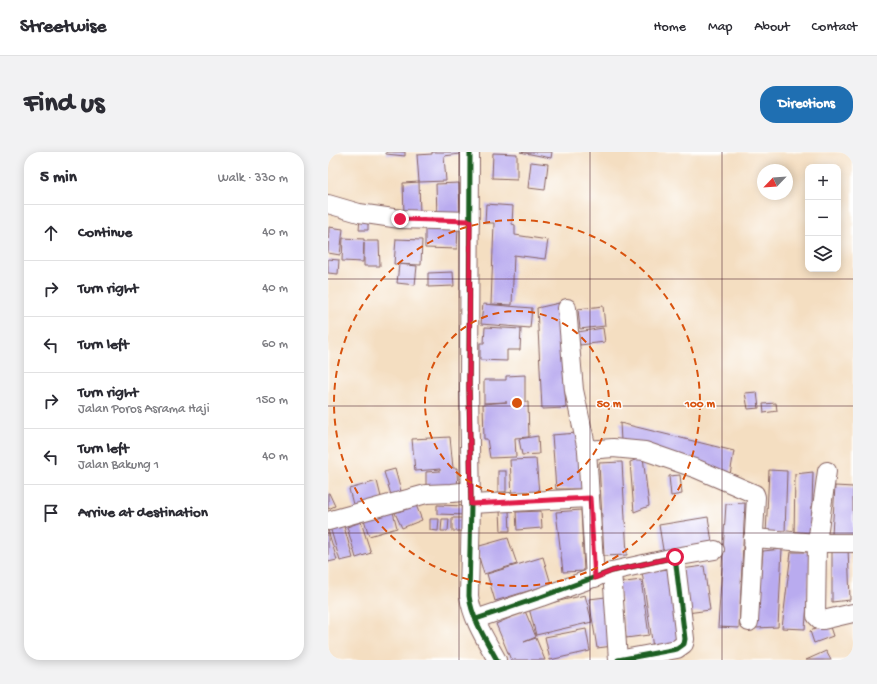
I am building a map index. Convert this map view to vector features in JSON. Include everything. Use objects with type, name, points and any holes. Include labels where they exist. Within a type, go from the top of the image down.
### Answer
[{"type":"street","points":[[470,152],[470,596],[472,611],[497,660]]},
{"type":"street","points":[[328,205],[359,213],[400,219],[470,221]]},
{"type":"street","points":[[567,308],[574,390],[587,450],[595,578]]},
{"type":"street","points":[[587,450],[613,448],[645,451],[697,469],[750,491],[756,497],[749,622]]},
{"type":"street","points":[[827,471],[818,543],[816,616],[820,620],[823,620],[853,613]]},
{"type":"street","points":[[328,521],[426,494],[452,493],[471,497],[590,498]]},
{"type":"street","points":[[753,538],[818,543],[853,543]]},
{"type":"street","points":[[476,619],[612,571],[714,550]]},
{"type":"street","points":[[612,571],[618,660],[677,649],[684,644],[686,639],[675,557]]},
{"type":"building","points":[[386,152],[405,152],[405,156],[386,154]]},
{"type":"building","points":[[432,152],[460,152],[460,154],[444,156],[446,181],[419,182],[417,155],[432,154]]},
{"type":"building","points":[[520,152],[552,152],[551,158]]},
{"type":"building","points":[[493,153],[517,154],[517,179],[492,178]]},
{"type":"building","points":[[531,162],[548,164],[545,190],[528,188]]},
{"type":"building","points":[[419,182],[420,215],[404,215],[403,183]]},
{"type":"building","points":[[459,183],[460,217],[437,217],[436,184]]},
{"type":"building","points":[[486,204],[513,206],[512,224],[515,225],[515,235],[548,240],[545,259],[514,255],[512,305],[491,304],[494,223],[485,223]]},
{"type":"building","points":[[360,217],[368,218],[368,230],[359,230]]},
{"type":"building","points":[[425,226],[458,227],[457,249],[425,248]]},
{"type":"building","points":[[329,227],[343,229],[340,255],[328,253]]},
{"type":"building","points":[[343,238],[364,239],[364,241],[379,241],[380,266],[364,266],[364,243],[363,262],[342,261]]},
{"type":"building","points":[[396,239],[422,240],[421,265],[394,264]]},
{"type":"building","points":[[328,259],[339,260],[338,274],[328,273]]},
{"type":"building","points":[[399,264],[417,266],[415,285],[397,283]]},
{"type":"building","points":[[453,272],[454,286],[428,287],[428,273]]},
{"type":"building","points":[[559,303],[566,408],[542,409],[537,308]]},
{"type":"building","points":[[483,304],[532,308],[530,328],[481,324]]},
{"type":"building","points":[[603,306],[605,326],[580,329],[578,309]]},
{"type":"building","points":[[485,327],[521,329],[520,350],[507,350],[507,361],[480,360],[480,343],[484,343]]},
{"type":"building","points":[[603,328],[605,342],[580,345],[578,332]]},
{"type":"building","points":[[525,375],[525,402],[528,402],[529,437],[515,438],[516,457],[490,458],[487,439],[484,439],[483,404],[507,402],[484,403],[484,380],[506,380],[506,376]]},
{"type":"building","points":[[757,392],[759,408],[748,409],[745,393]]},
{"type":"building","points":[[776,403],[777,411],[764,413],[763,404]]},
{"type":"building","points":[[620,423],[734,451],[730,475],[621,441]]},
{"type":"building","points":[[577,433],[582,489],[556,489],[552,435]]},
{"type":"building","points":[[538,436],[539,454],[522,455],[519,439]]},
{"type":"building","points":[[450,437],[453,468],[457,468],[458,491],[426,487],[426,472],[440,471],[440,469],[415,471],[412,439]]},
{"type":"building","points":[[643,457],[649,506],[634,512],[630,462]]},
{"type":"building","points":[[536,459],[539,493],[512,495],[510,460]]},
{"type":"building","points":[[622,462],[627,555],[604,556],[599,463]]},
{"type":"building","points":[[395,469],[402,495],[392,498],[384,472]]},
{"type":"building","points":[[769,470],[787,471],[785,533],[766,535]]},
{"type":"building","points":[[498,471],[506,471],[506,492],[498,492]]},
{"type":"building","points":[[813,472],[811,536],[794,538],[795,474]]},
{"type":"building","points":[[680,475],[682,494],[671,496],[669,476]]},
{"type":"building","points":[[377,481],[383,505],[355,512],[349,489]]},
{"type":"building","points":[[835,486],[853,487],[853,535],[832,534]]},
{"type":"building","points":[[328,493],[335,506],[328,509]]},
{"type":"building","points":[[745,503],[739,628],[718,627],[726,504]]},
{"type":"building","points":[[416,505],[422,520],[402,528],[395,513]]},
{"type":"building","points":[[437,505],[466,506],[466,515],[437,514]]},
{"type":"building","points":[[392,508],[397,528],[369,536],[363,516]]},
{"type":"building","points":[[581,510],[584,571],[563,572],[556,512]]},
{"type":"building","points":[[500,511],[509,511],[510,531],[501,531]]},
{"type":"building","points":[[541,511],[542,528],[517,530],[516,512]]},
{"type":"building","points":[[708,517],[713,548],[664,556],[659,525]]},
{"type":"building","points":[[452,518],[463,518],[463,531],[452,531]]},
{"type":"building","points":[[430,519],[439,519],[438,531],[430,530]]},
{"type":"building","points":[[442,519],[449,519],[448,531],[441,531]]},
{"type":"building","points":[[361,522],[371,553],[356,558],[347,527]]},
{"type":"building","points":[[343,523],[353,558],[340,561],[330,527]]},
{"type":"building","points":[[328,530],[337,560],[328,562]]},
{"type":"building","points":[[508,538],[517,564],[484,574],[476,547]]},
{"type":"building","points":[[848,548],[850,600],[832,602],[832,551]]},
{"type":"building","points":[[782,549],[778,627],[756,628],[763,551]]},
{"type":"building","points":[[791,552],[811,552],[805,629],[782,628]]},
{"type":"building","points":[[543,557],[551,584],[495,601],[487,574]]},
{"type":"building","points":[[704,566],[710,610],[687,613],[681,569]]},
{"type":"building","points":[[669,569],[679,644],[653,648],[642,572]]},
{"type":"building","points":[[641,580],[649,635],[626,638],[618,583]]},
{"type":"building","points":[[585,595],[592,622],[536,635],[529,608]]},
{"type":"building","points":[[606,597],[613,646],[597,648],[589,599]]},
{"type":"building","points":[[525,611],[536,637],[524,642],[536,638],[545,660],[511,660],[496,624]]},
{"type":"building","points":[[829,624],[833,636],[814,643],[810,631]]},
{"type":"building","points":[[586,629],[590,651],[550,660],[545,637]]},
{"type":"building","points":[[826,651],[831,660],[806,660]]},
{"type":"cycle path","points":[[470,152],[469,388],[471,504],[469,596],[476,621],[497,660]]},
{"type":"cycle path","points":[[476,619],[612,571],[675,557],[685,639],[684,644],[677,649],[618,660]]},
{"type":"route","points":[[400,219],[470,221],[469,388],[471,504],[590,498],[595,578],[612,571],[675,557]]}]
